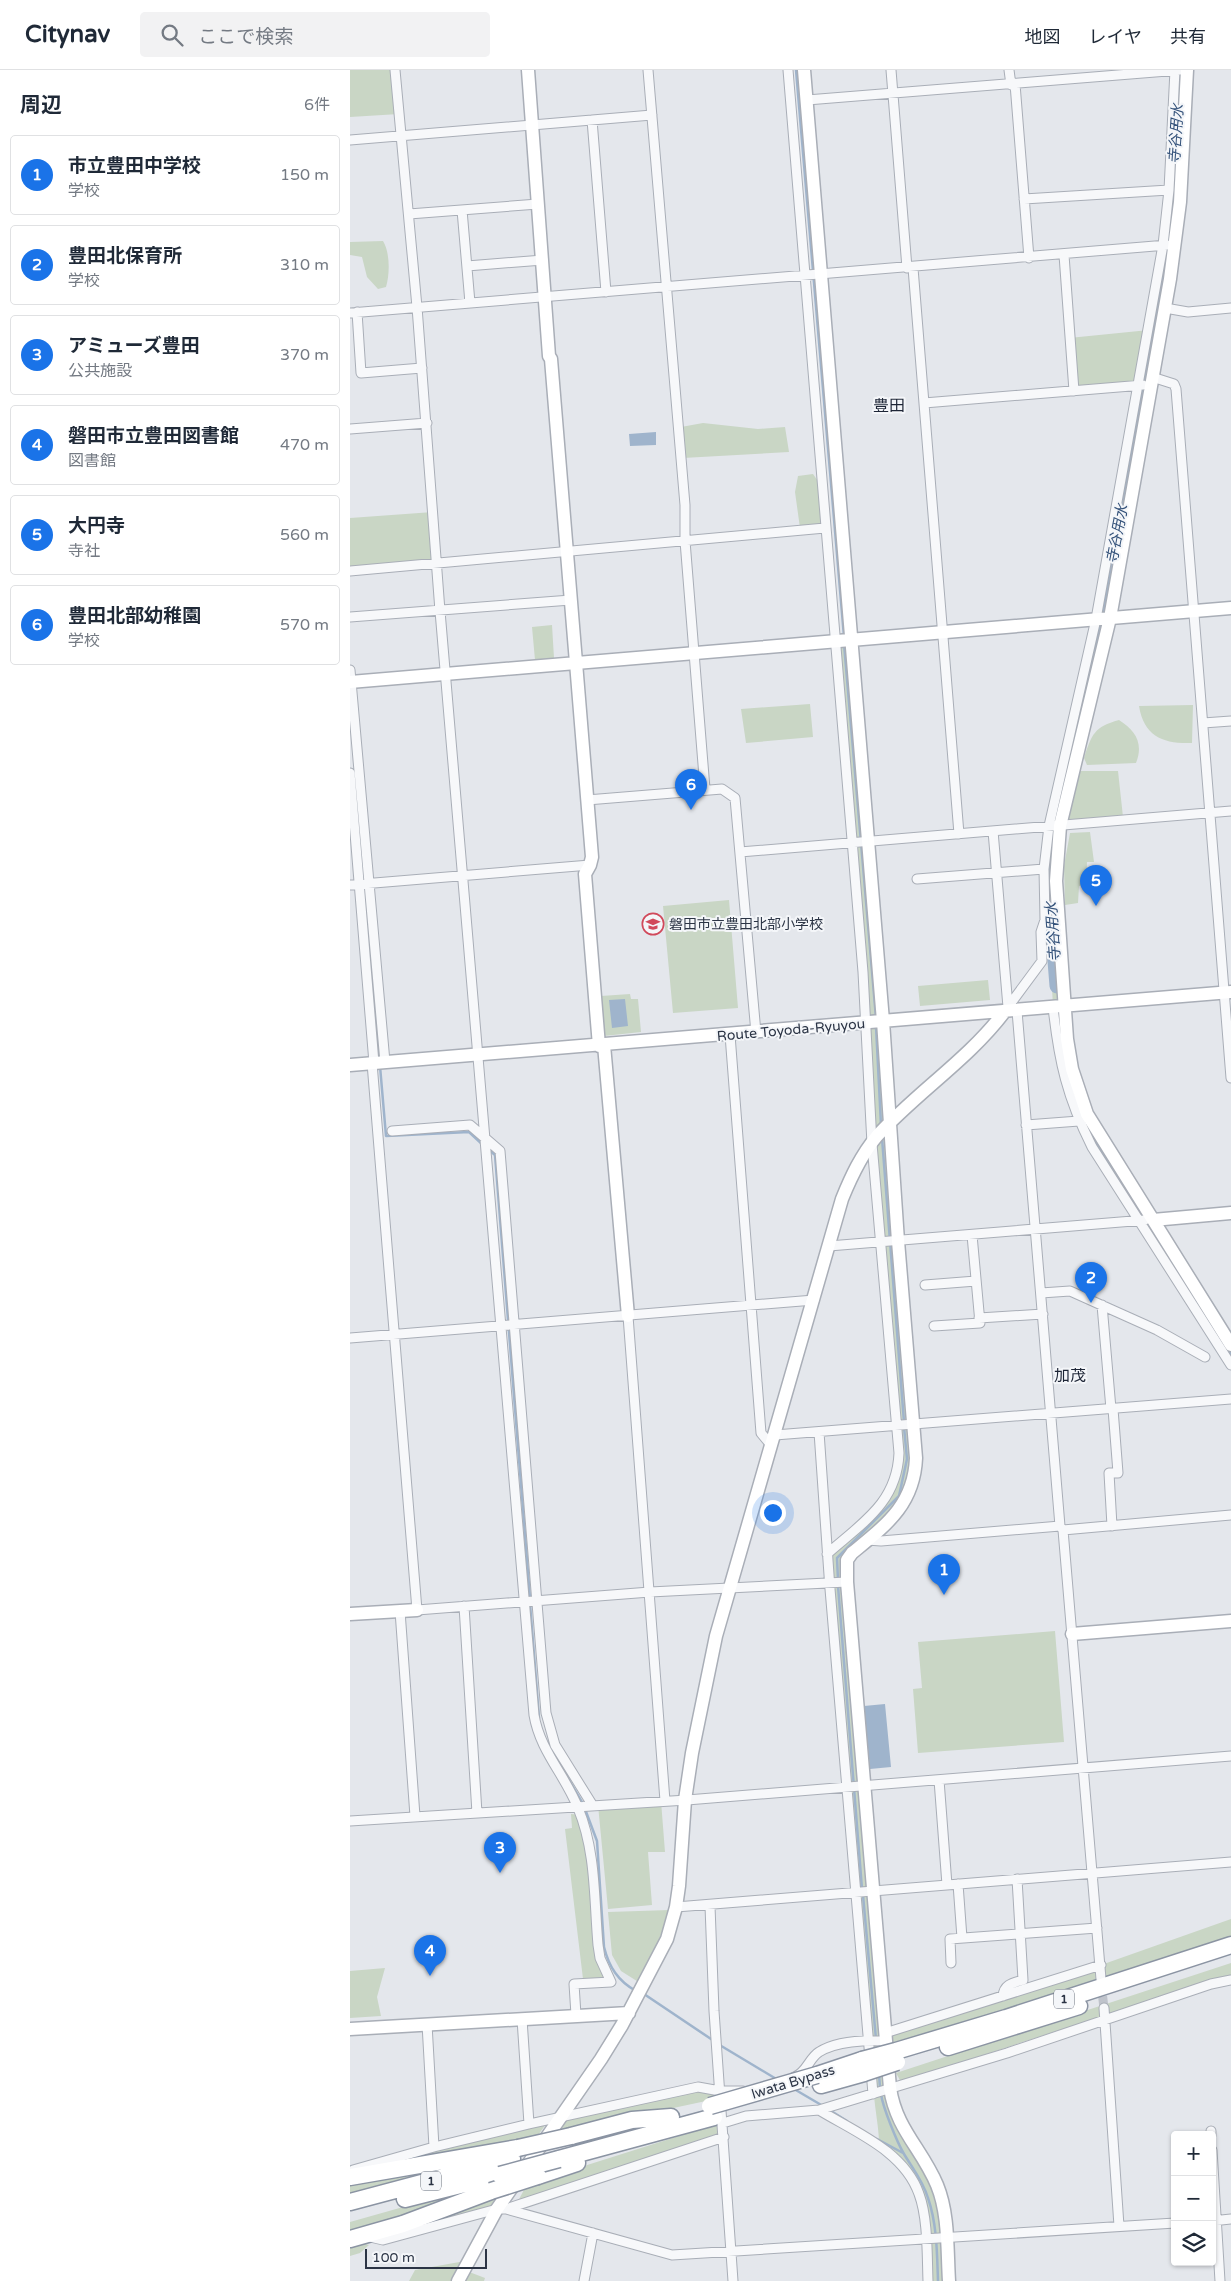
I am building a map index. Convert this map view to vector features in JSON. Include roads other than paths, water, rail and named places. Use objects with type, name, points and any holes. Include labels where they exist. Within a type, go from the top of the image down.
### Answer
[{"type":"highway","name":"Iwata Bypass","points":[[350,2213],[500,2175],[563,2147],[715,2115],[863,2066],[891,2047],[1006,2018],[1231,1945]]},
{"type":"highway","name":"Iwata Bypass","points":[[891,2047],[1009,2030],[1231,1956]]},
{"type":"highway","points":[[350,2177],[563,2147],[632,2120],[670,2123]]},
{"type":"highway","points":[[357,2237],[403,2224],[491,2191],[628,2147],[670,2123]]},
{"type":"highway","name":"1","points":[[350,2202],[515,2154]]},
{"type":"street","points":[[395,70],[427,423],[440,612],[447,673],[524,1603],[537,1728],[547,1754],[578,1807],[589,1840],[600,1958],[611,1982],[574,1984],[576,2016]]},
{"type":"street","points":[[528,70],[546,298],[548,356],[551,360],[592,856],[585,874],[628,1316],[665,1801]]},
{"type":"street","points":[[648,70],[685,505],[685,541],[705,789]]},
{"type":"street","points":[[788,70],[852,843],[874,1023],[891,1122],[898,1241],[916,1467],[911,1490],[894,1517],[847,1560],[847,1582],[872,1890],[891,2047],[890,2088],[897,2118],[937,2186],[943,2206],[949,2281]]},
{"type":"street","points":[[804,70],[868,842],[874,1023],[872,1144],[899,1453],[896,1480],[884,1500],[828,1554]]},
{"type":"street","points":[[891,70],[924,403],[959,834]]},
{"type":"street","points":[[1009,70],[1013,84],[1029,258]]},
{"type":"street","points":[[807,100],[1181,70]]},
{"type":"street","points":[[1146,384],[1166,308],[1169,190],[1181,70]]},
{"type":"street","points":[[458,2281],[501,2209],[560,2117],[601,2059],[629,2013],[661,1952],[676,1908],[685,1800],[700,1711],[716,1636],[842,1199],[852,1176],[872,1144],[891,1122],[974,1047],[1010,1010],[1042,961],[1041,932],[1045,920],[1044,869],[1102,619],[1146,384],[1184,151],[1181,70]]},
{"type":"street","points":[[350,140],[652,115]]},
{"type":"street","points":[[592,120],[606,292]]},
{"type":"street","points":[[1024,199],[1169,190]]},
{"type":"street","points":[[409,214],[538,204]]},
{"type":"street","points":[[462,210],[470,304]]},
{"type":"street","points":[[422,368],[361,373],[355,352],[353,313],[1169,245]]},
{"type":"street","points":[[1064,255],[1074,391]]},
{"type":"street","points":[[467,266],[543,260]]},
{"type":"street","points":[[1166,308],[1188,312],[1231,308]]},
{"type":"street","points":[[924,403],[1146,384],[1174,384],[1176,388],[1203,723],[1228,993],[1231,1078]]},
{"type":"street","points":[[350,429],[427,423]]},
{"type":"street","points":[[350,571],[825,528]]},
{"type":"street","points":[[350,617],[440,612],[571,600]]},
{"type":"street","points":[[359,884],[351,678],[447,673],[694,654],[1231,608]]},
{"type":"street","points":[[1203,723],[1231,721]]},
{"type":"street","points":[[350,773],[359,884],[378,1063],[394,1334],[417,1610]]},
{"type":"street","points":[[587,800],[705,789],[722,789],[735,798],[756,1033]]},
{"type":"street","points":[[740,852],[1231,811]]},
{"type":"street","points":[[1054,826],[1059,1007],[1063,1074],[1079,1121],[1092,1147],[1146,1220],[1231,1345]]},
{"type":"street","points":[[993,831],[1010,1010],[1026,1125],[1084,1768],[1100,1979]]},
{"type":"street","points":[[359,884],[590,865]]},
{"type":"street","points":[[916,879],[1044,869]]},
{"type":"street","name":"Route Toyoda-Ryuyou","points":[[350,1065],[1228,993]]},
{"type":"street","points":[[1059,1007],[1072,1069],[1087,1114],[1146,1220],[1231,1365]]},
{"type":"street","points":[[730,1035],[750,1305],[762,1433],[773,1440],[819,1432],[1051,1415],[1231,1399]]},
{"type":"street","points":[[1026,1125],[1079,1121]]},
{"type":"street","points":[[392,1131],[470,1126],[500,1151],[546,1714],[555,1745],[593,1806]]},
{"type":"street","points":[[829,1246],[1231,1212]]},
{"type":"street","points":[[934,1326],[980,1323],[972,1235]]},
{"type":"street","points":[[925,1285],[976,1281]]},
{"type":"street","points":[[1041,1293],[1070,1291],[1157,1330],[1205,1357]]},
{"type":"street","points":[[350,1338],[814,1300]]},
{"type":"street","points":[[1102,1305],[1118,1472],[1109,1473],[1112,1526]]},
{"type":"street","points":[[979,1318],[1042,1314]]},
{"type":"street","points":[[819,1432],[873,2094]]},
{"type":"street","points":[[851,1533],[864,1543],[1112,1526],[1231,1515]]},
{"type":"street","points":[[350,1614],[524,1603],[650,1592],[847,1582]]},
{"type":"street","points":[[464,1606],[477,1813]]},
{"type":"street","points":[[400,1610],[415,1816]]},
{"type":"street","points":[[1072,1634],[1231,1621]]},
{"type":"street","points":[[350,1821],[848,1788],[1231,1756]]},
{"type":"street","points":[[939,1780],[947,1885]]},
{"type":"street","points":[[676,1908],[872,1890],[1231,1862]]},
{"type":"street","points":[[1003,1996],[1008,1984],[1023,1980],[1017,1880]]},
{"type":"street","points":[[958,1884],[962,1938]]},
{"type":"street","points":[[710,1906],[720,2092],[715,2115],[724,2137],[733,2281]]},
{"type":"street","points":[[951,1963],[950,1939],[1097,1928]]},
{"type":"street","points":[[350,2172],[434,2147],[698,2087],[720,2092],[741,2091],[799,2076],[818,2052],[857,2040],[868,2040],[891,2047],[1003,1996],[1100,1965]]},
{"type":"street","points":[[715,2115],[746,2116],[819,2110],[1007,2053],[1211,1984],[1231,1980]]},
{"type":"street","points":[[1104,2008],[1119,2226]]},
{"type":"street","points":[[350,2029],[629,2013]]},
{"type":"street","points":[[522,2019],[529,2124]]},
{"type":"street","points":[[427,2024],[434,2147]]},
{"type":"street","points":[[819,2110],[887,2151],[905,2168],[920,2194],[928,2281]]},
{"type":"street","points":[[357,2237],[383,2240],[501,2209],[724,2137]]},
{"type":"street","points":[[501,2209],[672,2256],[1171,2223]]},
{"type":"street","points":[[1216,2220],[1231,2220]]},
{"type":"street","points":[[1215,2221],[1220,2281]]},
{"type":"street","points":[[584,2281],[592,2233]]},
{"type":"water","points":[[656,432],[656,445],[630,446],[629,434]]},
{"type":"water","points":[[625,999],[628,1026],[612,1028],[609,1000]]},
{"type":"water","points":[[885,1704],[891,1767],[870,1769],[864,1706]]},
{"type":"waterway","points":[[796,70],[844,637]]},
{"type":"waterway","name":"寺谷用水","points":[[1057,986],[1050,899],[1051,845],[1099,628],[1146,382],[1167,255],[1181,70]]},
{"type":"waterway","points":[[844,644],[876,1018]]},
{"type":"waterway","points":[[369,927],[379,1058]]},
{"type":"waterway","points":[[876,1026],[881,1125]]},
{"type":"waterway","points":[[380,1066],[386,1136],[469,1132],[483,1145]]},
{"type":"waterway","name":"寺谷用水","points":[[1082,1114],[1094,1139],[1141,1212]]},
{"type":"waterway","points":[[882,1138],[904,1422]]},
{"type":"waterway","points":[[489,1150],[495,1155],[530,1598]]},
{"type":"waterway","name":"寺谷用水","points":[[1219,1335],[1231,1355]]},
{"type":"waterway","points":[[838,1580],[837,1558],[899,1496],[907,1459],[904,1427]]},
{"type":"waterway","points":[[838,1586],[862,1889]]},
{"type":"waterway","points":[[530,1604],[539,1718]]},
{"type":"waterway","points":[[552,1751],[583,1804]]},
{"type":"waterway","points":[[585,1809],[597,1841],[604,1947],[615,1973],[624,1983],[636,1991]]},
{"type":"waterway","points":[[863,1895],[876,2039]]},
{"type":"waterway","points":[[644,1994],[714,2041]]},
{"type":"waterway","points":[[718,2044],[778,2080]]},
{"type":"waterway","points":[[879,2074],[880,2088]]},
{"type":"waterway","points":[[794,2089],[823,2106]]},
{"type":"waterway","points":[[881,2094],[887,2116],[898,2142],[921,2181],[928,2198],[935,2228],[938,2281]]},
{"type":"waterway","points":[[828,2109],[847,2121]]},
{"type":"waterway","points":[[877,2139],[903,2153]]},
{"type":"tunnel","points":[[1101,1983],[1104,2008]]},
{"type":"place","name":"豊田北部幼稚園","points":[[691,810]]},
{"type":"place","name":"大円寺","points":[[1096,906]]},
{"type":"place","name":"磐田市立豊田北部小学校","points":[[653,924]]},
{"type":"place","name":"豊田北保育所","points":[[1091,1303]]},
{"type":"place","name":"市立豊田中学校","points":[[944,1595]]},
{"type":"place","name":"アミューズ豊田","points":[[500,1873]]},
{"type":"place","name":"磐田市立豊田図書館","points":[[430,1976]]},
{"type":"district","name":"豊田","points":[[889,406]]},
{"type":"district","name":"加茂","points":[[1070,1376]]}]
